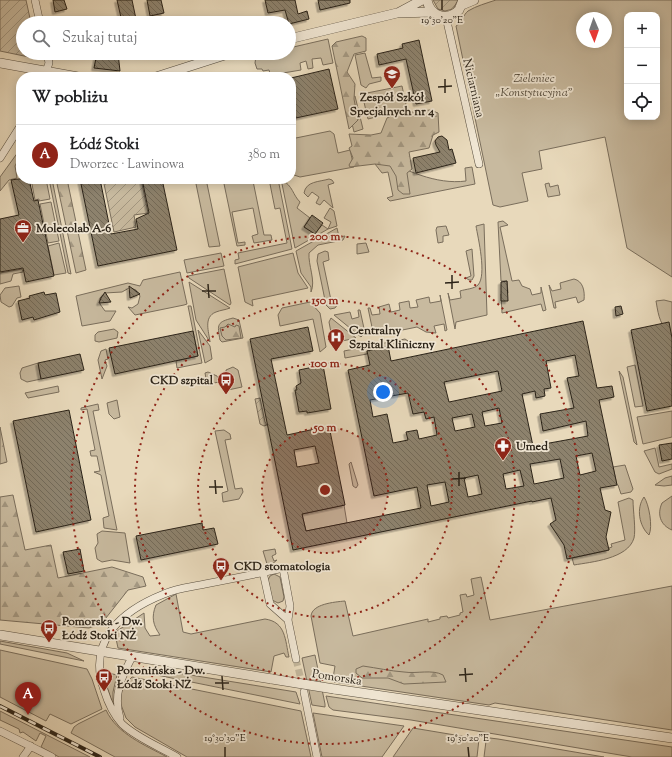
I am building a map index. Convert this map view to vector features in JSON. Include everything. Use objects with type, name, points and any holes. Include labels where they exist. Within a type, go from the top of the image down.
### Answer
[{"type":"street","points":[[35,0],[38,16]]},
{"type":"street","points":[[397,13],[422,0]]},
{"type":"street","points":[[427,0],[433,12]]},
{"type":"street","points":[[296,37],[397,13],[433,12],[446,17],[456,13],[462,3],[474,0]]},
{"type":"street","name":"Niciarniana","points":[[446,17],[479,164]]},
{"type":"street","points":[[47,72],[49,64],[48,60]]},
{"type":"street","points":[[172,72],[209,60]]},
{"type":"street","points":[[0,63],[38,72]]},
{"type":"street","points":[[0,158],[16,133]]},
{"type":"street","points":[[177,757],[129,729],[121,722],[110,707],[100,678],[100,652],[107,635],[116,623],[138,607],[173,590],[283,568],[290,606],[288,620],[296,659]]},
{"type":"street","points":[[263,572],[270,604],[288,620]]},
{"type":"street","name":"Pomorska","points":[[0,634],[100,652],[334,689],[672,738]]},
{"type":"street","points":[[121,722],[117,705],[117,691],[132,657]]},
{"type":"street","points":[[304,692],[317,757]]},
{"type":"street","points":[[0,731],[52,757]]},
{"type":"street","points":[[23,757],[31,746]]},
{"type":"green space","points":[[0,0],[26,0],[29,16],[16,16],[16,54],[0,51]]},
{"type":"green space","points":[[433,0],[458,0],[453,9],[445,11],[438,9]]},
{"type":"green space","name":"Zieleniec „Konstytucyjna”","points":[[496,0],[672,0],[672,277],[627,248],[605,137],[539,151],[542,169],[522,173],[528,201],[500,207],[493,205],[456,26],[468,11]]},
{"type":"green space","points":[[362,36],[366,38],[366,51],[354,54],[347,72],[355,84],[354,99],[358,120],[349,129],[332,46],[336,42]]},
{"type":"green space","points":[[328,39],[333,63],[323,65],[321,58],[312,59],[313,68],[308,69],[306,61],[300,63],[301,70],[289,72],[270,72],[269,70],[263,71],[262,69],[257,69],[255,60],[296,60],[296,46]]},
{"type":"green space","points":[[365,53],[372,78],[381,77],[381,81],[369,84],[366,88],[361,85],[355,55]]},
{"type":"green space","points":[[402,86],[407,109],[368,119],[362,94]]},
{"type":"green space","points":[[355,96],[363,129],[354,132],[346,98]]},
{"type":"green space","points":[[430,110],[438,113],[439,132],[433,135],[429,148],[409,152],[412,169],[407,173],[410,194],[403,194],[398,190],[396,176],[390,166],[375,164],[350,167],[349,165],[353,158],[349,148],[352,146],[349,134],[371,135],[381,133],[387,118],[395,114]]},
{"type":"green space","points":[[330,131],[334,134],[338,153],[350,150],[354,167],[300,177],[296,176],[296,138]]},
{"type":"green space","points":[[16,155],[16,178],[9,180],[0,191],[0,177]]},
{"type":"green space","points":[[379,157],[399,167],[432,179],[443,181],[466,181],[465,168],[472,167],[475,184],[390,201],[387,198],[393,196],[388,172],[382,173],[375,164]]},
{"type":"green space","points":[[329,179],[334,183],[328,185],[333,208],[324,200],[320,205],[316,203],[319,197],[312,192],[308,197],[304,193],[307,186],[310,184]]},
{"type":"green space","points":[[549,183],[550,187],[558,185],[560,195],[548,197],[545,184]]},
{"type":"green space","points":[[32,184],[47,184],[50,199],[39,201],[39,199],[35,200]]},
{"type":"green space","points":[[50,184],[53,184],[71,274],[68,273]]},
{"type":"green space","points":[[57,184],[68,184],[86,270],[76,273]]},
{"type":"green space","points":[[104,184],[142,184],[148,213],[134,215],[136,227],[114,232]]},
{"type":"green space","points":[[196,184],[207,184],[220,246],[209,247]]},
{"type":"green space","points":[[224,184],[254,184],[264,235],[271,235],[272,240],[254,243],[252,236],[258,234],[253,208],[232,212],[238,243],[245,242],[245,245],[237,246]]},
{"type":"green space","points":[[270,184],[279,184],[292,249],[235,264],[235,260],[239,259],[238,253],[287,243],[280,208],[275,209]]},
{"type":"green space","points":[[282,184],[287,184],[291,188],[300,202],[297,208],[310,218],[304,227],[315,234],[322,225],[328,229],[295,248]]},
{"type":"green space","points":[[51,202],[59,241],[48,243],[40,204]]},
{"type":"green space","points":[[330,208],[334,211],[337,226],[328,229],[331,222],[324,218]]},
{"type":"green space","points":[[503,221],[508,225],[500,227],[512,281],[519,280],[522,286],[530,289],[532,295],[541,293],[541,287],[546,310],[543,311],[541,304],[502,313],[501,294],[508,293],[507,281],[501,281],[498,222]]},
{"type":"green space","points":[[484,224],[487,315],[456,322],[455,329],[448,293],[450,300],[461,298],[460,291],[478,285],[481,280],[482,265],[476,226]]},
{"type":"green space","points":[[446,226],[449,235],[443,236],[443,242],[438,243],[437,227]]},
{"type":"green space","points":[[337,228],[339,237],[345,236],[343,240],[318,245],[309,253],[313,283],[311,292],[311,287],[301,273],[296,251]]},
{"type":"green space","points":[[59,243],[66,273],[54,275],[48,246]]},
{"type":"green space","points":[[366,243],[369,252],[357,254],[357,244]]},
{"type":"green space","points":[[472,249],[474,276],[472,280],[469,280],[466,278],[471,276],[466,251]]},
{"type":"green space","points":[[325,251],[328,252],[329,260],[323,262],[332,305],[338,304],[335,308],[330,309],[326,305],[317,261],[318,254]]},
{"type":"green space","points":[[221,253],[224,266],[187,273],[184,260]]},
{"type":"green space","points":[[293,253],[298,273],[308,288],[252,300],[253,306],[245,302],[238,267]]},
{"type":"green space","points":[[22,269],[23,272],[13,274],[11,281],[0,284],[0,273]]},
{"type":"green space","points":[[224,269],[231,303],[230,305],[188,276]]},
{"type":"green space","points":[[180,272],[187,304],[135,315],[128,307],[132,308],[138,304],[140,296],[136,290],[129,288],[122,292],[105,293],[100,298],[100,304],[105,311],[116,311],[110,321],[82,326],[76,296],[128,283],[140,286],[143,280]]},
{"type":"green space","points":[[574,279],[580,282],[583,287],[584,300],[578,303],[576,297],[555,302],[556,308],[554,308],[549,285],[552,291],[561,289],[560,283]]},
{"type":"green space","points":[[189,282],[230,308],[216,312],[209,317],[208,325],[210,342],[196,320]]},
{"type":"green space","points":[[19,286],[21,297],[17,298],[12,306],[9,307],[1,302],[0,295],[5,288]]},
{"type":"green space","points":[[440,295],[447,330],[445,331],[444,324],[434,326],[436,333],[426,332],[417,327],[378,335],[373,332],[368,308],[370,308],[372,315],[380,314],[379,307],[389,304],[391,312],[400,310],[399,303],[409,301],[410,308],[418,307],[416,300],[429,297],[430,303],[441,301]]},
{"type":"green space","points":[[664,300],[672,302],[672,338],[662,324],[658,312],[656,301]]},
{"type":"green space","points":[[310,302],[320,313],[326,347],[320,352],[313,319],[280,326],[278,315],[282,308]]},
{"type":"green space","points":[[188,306],[191,306],[202,363],[177,368],[176,361],[198,356]]},
{"type":"green space","points":[[358,310],[360,310],[365,333],[361,337],[334,315],[350,312],[352,319],[359,317]]},
{"type":"green space","points":[[233,318],[239,320],[243,338],[222,342],[219,335],[219,324]]},
{"type":"green space","points":[[331,318],[356,338],[333,343],[329,322]]},
{"type":"green space","points":[[228,324],[235,327],[236,325],[239,326],[241,338],[226,340],[222,336],[220,328],[225,327]]},
{"type":"green space","points":[[114,329],[118,332],[117,338],[99,342],[95,341],[95,335],[98,332]]},
{"type":"green space","points":[[198,330],[210,346],[212,359],[205,363]]},
{"type":"green space","points":[[405,339],[408,341],[406,345],[388,348],[387,346],[367,351],[367,354],[345,358],[344,351]]},
{"type":"green space","points":[[106,349],[108,359],[105,360],[107,366],[102,379],[98,360],[101,351]]},
{"type":"green space","points":[[38,363],[41,379],[27,382],[21,379],[20,373],[22,368]]},
{"type":"green space","points":[[635,365],[643,406],[635,407],[627,367]]},
{"type":"green space","points":[[233,367],[238,370],[242,387],[228,390],[226,370]]},
{"type":"green space","points":[[619,371],[623,377],[637,445],[634,442]]},
{"type":"green space","points":[[208,372],[217,376],[220,382],[207,384],[205,373]]},
{"type":"green space","points":[[58,386],[59,392],[28,398],[25,393]]},
{"type":"green space","points":[[260,398],[267,425],[264,426],[260,424],[255,399]]},
{"type":"green space","points":[[117,400],[120,417],[114,419],[109,414],[107,403]]},
{"type":"green space","points":[[98,404],[99,410],[93,411],[117,530],[104,528],[103,518],[109,516],[101,475],[94,472],[100,471],[97,456],[91,456],[90,451],[95,450],[87,409],[81,410],[81,408]]},
{"type":"green space","points":[[672,411],[672,437],[643,444],[637,417]]},
{"type":"green space","points":[[0,427],[7,462],[0,464]]},
{"type":"green space","points":[[224,430],[230,434],[231,439],[225,440],[235,489],[242,488],[243,492],[239,499],[223,502],[222,493],[228,491],[215,431]]},
{"type":"green space","points":[[655,448],[659,467],[672,464],[672,469],[659,474],[655,472],[644,451]]},
{"type":"green space","points":[[351,462],[358,485],[356,488],[353,486],[349,464]]},
{"type":"green space","points":[[625,465],[633,489],[631,492],[621,494],[617,485],[613,467]]},
{"type":"green space","points":[[672,476],[672,485],[655,485],[665,478]]},
{"type":"green space","points":[[13,495],[25,550],[51,545],[58,578],[112,567],[143,577],[146,586],[128,590],[102,623],[89,628],[0,620],[0,497]]},
{"type":"green space","points":[[672,496],[672,530],[662,522],[660,511],[662,503]]},
{"type":"green space","points":[[644,497],[650,516],[651,527],[649,535],[643,527],[639,511]]},
{"type":"green space","points":[[629,498],[633,500],[635,525],[634,538],[630,545],[617,555],[599,561],[574,565],[572,558],[609,550],[609,548],[612,547],[611,544],[625,540],[618,502]]},
{"type":"green space","points":[[344,505],[347,523],[306,531],[302,514]]},
{"type":"green space","points":[[102,531],[125,533],[130,563],[112,560],[102,562],[97,559],[95,548],[98,543],[97,534]]},
{"type":"green space","points":[[275,549],[276,554],[272,556],[274,561],[277,560],[271,565],[267,564],[263,551]]},
{"type":"green space","points":[[274,574],[280,577],[284,597],[283,601],[278,603],[272,600],[268,580],[270,576]]},
{"type":"green space","points":[[481,577],[490,620],[672,586],[672,730],[495,703],[489,705],[334,682],[333,678],[335,666],[320,663],[311,616],[312,612],[319,606],[345,601],[353,636],[428,619],[428,622],[440,619],[440,617],[447,616],[448,618],[460,615],[460,613],[463,612],[460,595],[466,594],[467,597],[474,595],[471,579]]},
{"type":"green space","points":[[176,594],[183,632],[191,634],[265,619],[272,621],[281,628],[289,657],[286,657],[284,653],[274,656],[271,672],[118,648],[115,634],[117,631],[144,613],[145,628],[150,636],[160,635],[154,621],[156,605]]},
{"type":"green space","points":[[0,641],[67,653],[84,661],[0,644]]},
{"type":"green space","points":[[0,650],[87,669],[102,709],[71,724],[50,714],[46,721],[0,697]]},
{"type":"green space","points":[[315,655],[325,707],[312,705],[302,658]]},
{"type":"green space","points":[[363,666],[394,671],[434,672],[443,675],[446,682],[404,684],[388,678],[362,678],[356,673],[356,669]]},
{"type":"green space","points":[[153,669],[296,692],[300,704],[142,672]]},
{"type":"green space","points":[[104,672],[117,675],[113,692],[113,704],[105,681]]},
{"type":"green space","points":[[132,677],[301,711],[311,757],[187,757],[135,727],[126,718],[120,702],[122,689]]},
{"type":"green space","points":[[326,696],[672,747],[672,757],[632,757],[411,720],[333,710],[329,707]]},
{"type":"green space","points":[[106,710],[117,726],[124,732],[167,757],[115,757],[71,733],[74,727],[78,724]]},
{"type":"green space","points":[[0,711],[90,757],[59,757],[41,747],[46,736],[40,733],[36,741],[23,732],[20,733],[19,729],[0,720]]},
{"type":"green space","points":[[313,713],[404,726],[382,757],[322,757]]},
{"type":"green space","points":[[413,728],[479,739],[477,757],[393,757]]},
{"type":"green space","points":[[490,738],[604,757],[484,757],[486,741],[489,741]]},
{"type":"building","points":[[53,0],[64,0],[67,9],[55,12]]},
{"type":"building","points":[[117,0],[132,0],[135,16],[121,16]]},
{"type":"building","points":[[147,0],[161,0],[164,13],[150,16]]},
{"type":"building","points":[[265,0],[295,0],[298,14],[307,11],[309,19],[296,22],[296,16],[287,16],[285,10],[268,13]]},
{"type":"building","points":[[318,0],[350,0],[350,3],[320,10]]},
{"type":"building","points":[[419,40],[432,101],[416,104],[406,59],[379,65],[377,54],[403,48],[402,44]]},
{"type":"building","points":[[96,60],[119,60],[120,71],[94,68]]},
{"type":"building","points":[[329,69],[338,109],[296,118],[296,77]]},
{"type":"building","points":[[442,136],[447,140],[449,150],[452,149],[456,163],[416,173],[413,158],[440,152],[435,141],[438,137]]},
{"type":"building","name":"Molecolab A-6","points":[[16,179],[16,184],[30,184],[34,201],[38,200],[54,276],[26,282],[23,268],[0,272],[0,219],[19,215],[11,180]]},
{"type":"building","points":[[81,184],[101,184],[111,234],[138,229],[136,219],[149,213],[143,184],[163,184],[177,250],[98,266]]},
{"type":"building","points":[[312,215],[323,223],[315,234],[304,227]]},
{"type":"building","points":[[507,281],[508,301],[501,301],[501,282]]},
{"type":"building","points":[[129,286],[140,294],[130,298]]},
{"type":"building","points":[[44,292],[45,295],[56,293],[60,312],[34,320],[33,317],[22,320],[18,301]]},
{"type":"building","points":[[105,292],[111,302],[99,303],[101,298]]},
{"type":"building","points":[[621,306],[623,314],[616,316],[615,307]]},
{"type":"building","points":[[583,321],[597,388],[612,386],[614,397],[599,400],[617,485],[600,488],[605,510],[611,512],[606,537],[609,550],[567,559],[564,545],[550,524],[556,520],[551,498],[293,550],[250,339],[308,327],[313,351],[271,359],[287,435],[329,426],[345,505],[302,514],[306,531],[421,508],[417,487],[374,496],[348,370],[370,365],[367,351],[388,346],[391,361]],"holes":[[[575,355],[579,376],[567,378],[574,408],[540,414],[543,431],[586,421],[588,436],[533,446],[522,394],[535,391],[536,398],[545,396],[544,389],[551,388],[546,361]],[[498,371],[502,391],[449,402],[444,382]],[[408,393],[413,414],[424,412],[426,419],[434,417],[437,435],[419,439],[417,430],[406,432],[408,440],[393,443],[387,414],[373,417],[370,400]],[[499,408],[502,423],[485,426],[482,412]],[[472,414],[475,427],[455,431],[452,418]],[[315,446],[319,463],[297,467],[294,450]],[[592,453],[596,471],[580,475],[576,456]],[[560,459],[564,478],[534,484],[530,464]],[[520,470],[524,486],[506,489],[503,474]],[[478,475],[482,494],[468,497],[464,478]],[[445,482],[449,502],[431,506],[427,485]]]},
{"type":"building","points":[[669,322],[672,338],[672,406],[647,411],[631,330]]},
{"type":"building","points":[[193,331],[198,356],[115,374],[109,348]]},
{"type":"building","points":[[80,354],[84,370],[41,379],[38,363]]},
{"type":"building","points":[[323,365],[331,409],[307,413],[307,411],[299,412],[295,390],[297,390],[296,386],[301,383],[299,370]]},
{"type":"building","points":[[69,410],[91,520],[36,532],[13,421]]},
{"type":"building","points":[[672,443],[672,459],[662,461],[659,445]]},
{"type":"building","points":[[202,523],[203,530],[214,528],[218,544],[141,560],[136,536]]},
{"type":"building","points":[[80,549],[84,571],[68,574],[63,552]]},
{"type":"tunnel","points":[[296,659],[303,688]]},
{"type":"railway","points":[[0,706],[100,757]]},
{"type":"place","name":"Zespół Szkół Specjalnych nr 4","points":[[392,89]]},
{"type":"place","name":"Molecolab A-6","points":[[23,243]]},
{"type":"place","name":"Centralny Szpital Kliniczny","points":[[336,352]]},
{"type":"place","name":"CKD szpital","points":[[226,395]]},
{"type":"place","name":"Umed","points":[[503,461]]},
{"type":"place","name":"CKD stomatologia","points":[[221,581]]},
{"type":"place","name":"Pomorska - Dw. Łódź Stoki NŻ","points":[[49,643]]},
{"type":"place","name":"Poronińska - Dw. Łódź Stoki NŻ","points":[[104,692]]},
{"type":"place","name":"Łódź Stoki","points":[[28,715]]}]
